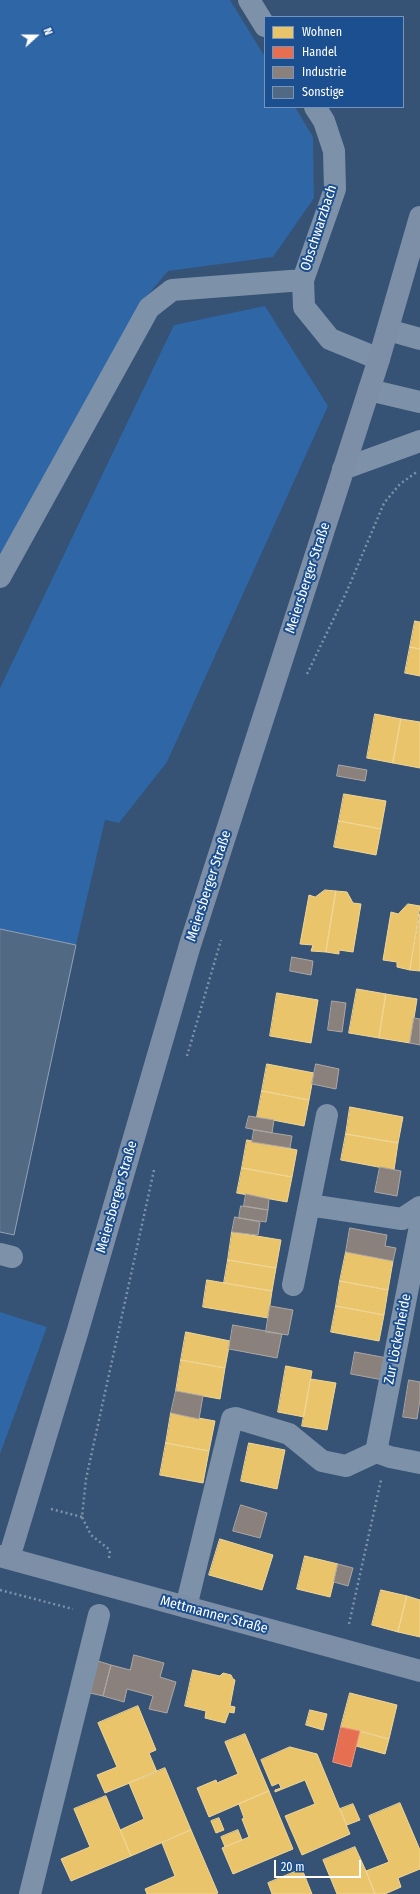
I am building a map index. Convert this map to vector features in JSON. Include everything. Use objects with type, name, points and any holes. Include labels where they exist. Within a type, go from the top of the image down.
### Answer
[{"type":"main road","name":"Meiersberger Straße","points":[[4,1557],[78,1330],[190,945],[379,360],[420,217]]},
{"type":"main road","name":"Mettmanner Straße","points":[[4,1557],[420,1671]]},
{"type":"street","points":[[249,0],[264,24]]},
{"type":"street","name":"Obschwarzbach","points":[[316,108],[324,121],[334,151],[335,189],[302,280],[304,308],[330,339],[379,360]]},
{"type":"street","points":[[0,577],[149,308],[172,290],[302,280]]},
{"type":"street","points":[[388,330],[420,339]]},
{"type":"street","points":[[369,390],[420,402]]},
{"type":"street","points":[[343,469],[420,440]]},
{"type":"street","points":[[293,1285],[326,1115]]},
{"type":"street","points":[[309,1206],[402,1219],[420,1207]]},
{"type":"street","name":"Zur Löckerheide","points":[[383,1455],[420,1226]]},
{"type":"street","points":[[186,1607],[232,1419],[236,1418],[289,1434],[322,1461],[346,1466],[383,1455],[420,1463]]},
{"type":"street","points":[[30,1894],[99,1615]]},
{"type":"path","points":[[305,680],[348,591],[384,504],[400,484],[420,470]]},
{"type":"path","points":[[186,1061],[224,932]]},
{"type":"path","points":[[106,1585],[110,1550],[91,1535],[82,1517],[86,1479],[155,1167]]},
{"type":"path","points":[[343,1651],[379,1488],[383,1455]]},
{"type":"path","points":[[0,1590],[99,1615]]},
{"type":"shaded area","points":[[0,0],[230,0],[264,55],[264,108],[296,108],[313,137],[314,198],[273,257],[168,271],[147,296],[0,562]]},
{"type":"shaded area","points":[[265,306],[328,406],[167,762],[119,823],[105,820],[76,945],[0,929],[0,688],[174,325]]},
{"type":"shaded area","points":[[0,1312],[47,1327],[0,1454]]},
{"type":"building: Wohnen","points":[[415,621],[420,622],[420,649],[410,647]]},
{"type":"building: Wohnen","points":[[410,647],[420,649],[420,676],[405,673]]},
{"type":"building: Wohnen","points":[[375,714],[401,719],[393,763],[367,758]]},
{"type":"building: Wohnen","points":[[401,719],[420,722],[420,768],[393,763]]},
{"type":"building: Wohnen","points":[[344,794],[386,801],[381,829],[339,821]]},
{"type":"building: Wohnen","points":[[339,821],[381,829],[376,855],[334,847]]},
{"type":"building: Wohnen","points":[[325,890],[336,891],[326,952],[311,951],[313,945],[300,944],[309,895],[315,897]]},
{"type":"building: Wohnen","points":[[336,891],[347,892],[353,903],[361,904],[353,952],[339,950],[339,954],[326,952]]},
{"type":"building: Wohnen","points":[[408,904],[420,906],[410,970],[397,967],[397,962],[383,960],[391,912],[398,914]]},
{"type":"building: Wohnen","points":[[420,914],[420,971],[410,970]]},
{"type":"building: Wohnen","points":[[357,989],[386,994],[379,1038],[349,1033]]},
{"type":"building: Wohnen","points":[[277,993],[318,1000],[311,1043],[270,1036]]},
{"type":"building: Wohnen","points":[[386,994],[417,999],[410,1043],[379,1038]]},
{"type":"building: Wohnen","points":[[267,1064],[314,1073],[309,1100],[262,1091]]},
{"type":"building: Wohnen","points":[[262,1091],[309,1100],[304,1126],[257,1117]]},
{"type":"building: Wohnen","points":[[350,1107],[403,1117],[398,1143],[346,1134]]},
{"type":"building: Wohnen","points":[[346,1134],[398,1143],[394,1170],[341,1160]]},
{"type":"building: Wohnen","points":[[247,1140],[297,1150],[292,1177],[242,1168]]},
{"type":"building: Wohnen","points":[[242,1168],[292,1177],[287,1202],[237,1193]]},
{"type":"building: Wohnen","points":[[232,1232],[281,1240],[276,1268],[228,1260]]},
{"type":"building: Wohnen","points":[[346,1252],[393,1261],[388,1290],[340,1281]]},
{"type":"building: Wohnen","points":[[228,1260],[276,1268],[272,1291],[224,1283]]},
{"type":"building: Wohnen","points":[[207,1280],[272,1291],[268,1318],[203,1307]]},
{"type":"building: Wohnen","points":[[340,1281],[388,1290],[384,1315],[336,1306]]},
{"type":"building: Wohnen","points":[[336,1306],[384,1315],[379,1341],[331,1332]]},
{"type":"building: Wohnen","points":[[186,1332],[230,1341],[225,1368],[181,1360]]},
{"type":"building: Wohnen","points":[[181,1360],[225,1368],[220,1399],[176,1391]]},
{"type":"building: Wohnen","points":[[286,1366],[312,1371],[304,1417],[278,1412]]},
{"type":"building: Wohnen","points":[[311,1379],[336,1383],[327,1430],[302,1426]]},
{"type":"building: Wohnen","points":[[171,1413],[215,1421],[209,1451],[166,1443]]},
{"type":"building: Wohnen","points":[[166,1443],[209,1451],[203,1483],[160,1475]]},
{"type":"building: Wohnen","points":[[249,1443],[285,1450],[277,1489],[241,1481]]},
{"type":"building: Wohnen","points":[[220,1539],[273,1555],[262,1590],[209,1575]]},
{"type":"building: Wohnen","points":[[305,1556],[338,1564],[330,1597],[297,1589]]},
{"type":"building: Wohnen","points":[[381,1590],[407,1596],[398,1632],[372,1625]]},
{"type":"building: Wohnen","points":[[407,1596],[420,1600],[420,1637],[398,1632]]},
{"type":"building: Wohnen","points":[[193,1670],[220,1676],[223,1673],[231,1675],[235,1680],[230,1706],[235,1707],[234,1713],[229,1712],[225,1723],[205,1718],[206,1711],[185,1706]]},
{"type":"building: Wohnen","points":[[350,1693],[397,1705],[389,1739],[341,1727]]},
{"type":"building: Wohnen","points":[[138,1706],[156,1750],[149,1753],[157,1772],[105,1793],[97,1775],[117,1767],[98,1723]]},
{"type":"building: Wohnen","points":[[310,1710],[327,1714],[323,1730],[306,1725]]},
{"type":"building: Wohnen","points":[[360,1731],[389,1739],[385,1754],[356,1746]]},
{"type":"building: Wohnen","points":[[245,1734],[269,1791],[209,1817],[197,1788],[216,1780],[217,1783],[238,1774],[225,1742]]},
{"type":"building: Wohnen","points":[[290,1747],[317,1754],[350,1834],[302,1855],[285,1816],[315,1804],[305,1780],[275,1792],[275,1790],[281,1788],[279,1783],[272,1786],[261,1760]]},
{"type":"building: Wohnen","points":[[165,1768],[191,1830],[131,1856],[120,1830],[144,1819],[129,1783]]},
{"type":"building: Wohnen","points":[[269,1791],[293,1849],[233,1874],[222,1848],[249,1837],[242,1819],[244,1818],[239,1804]]},
{"type":"building: Wohnen","points":[[106,1796],[131,1856],[71,1881],[61,1859],[90,1847],[74,1809]]},
{"type":"building: Wohnen","points":[[400,1803],[420,1850],[420,1869],[398,1878],[401,1887],[385,1894],[375,1894],[366,1871],[389,1862],[369,1816]]},
{"type":"building: Wohnen","points":[[353,1804],[360,1820],[347,1825],[340,1809]]},
{"type":"building: Wohnen","points":[[219,1818],[224,1830],[216,1833],[211,1821]]},
{"type":"building: Wohnen","points":[[191,1830],[218,1893],[147,1894],[145,1889],[175,1876],[162,1843]]},
{"type":"building: Wohnen","points":[[238,1830],[242,1840],[225,1847],[221,1837]]},
{"type":"building: Wohnen","points":[[355,1847],[375,1894],[337,1894],[323,1860]]},
{"type":"building: Wohnen","points":[[302,1869],[312,1894],[272,1894],[268,1883]]},
{"type":"building: Handel","points":[[341,1727],[360,1731],[351,1767],[333,1762]]},
{"type":"building: Industrie","points":[[339,765],[367,770],[365,781],[337,776]]},
{"type":"building: Industrie","points":[[292,957],[313,961],[311,975],[290,971]]},
{"type":"building: Industrie","points":[[332,1001],[346,1003],[342,1032],[328,1030]]},
{"type":"building: Industrie","points":[[414,1018],[420,1019],[420,1045],[410,1043]]},
{"type":"building: Industrie","points":[[316,1064],[339,1069],[336,1089],[312,1084]]},
{"type":"building: Industrie","points":[[249,1116],[274,1120],[272,1133],[246,1128]]},
{"type":"building: Industrie","points":[[254,1130],[292,1136],[290,1148],[252,1142]]},
{"type":"building: Industrie","points":[[380,1167],[401,1171],[397,1196],[375,1192]]},
{"type":"building: Industrie","points":[[246,1194],[269,1199],[268,1210],[244,1206]]},
{"type":"building: Industrie","points":[[241,1206],[268,1210],[266,1222],[239,1218]]},
{"type":"building: Industrie","points":[[235,1217],[260,1222],[258,1235],[232,1232]]},
{"type":"building: Industrie","points":[[350,1228],[387,1235],[385,1246],[396,1248],[393,1261],[346,1252]]},
{"type":"building: Industrie","points":[[270,1306],[293,1310],[288,1335],[266,1332]]},
{"type":"building: Industrie","points":[[233,1325],[282,1334],[277,1358],[229,1349]]},
{"type":"building: Industrie","points":[[355,1352],[387,1358],[383,1380],[351,1374]]},
{"type":"building: Industrie","points":[[409,1380],[420,1382],[420,1400],[417,1419],[403,1417]]},
{"type":"building: Industrie","points":[[176,1391],[203,1396],[199,1419],[171,1413]]},
{"type":"building: Industrie","points":[[241,1505],[267,1513],[260,1538],[233,1531]]},
{"type":"building: Industrie","points":[[338,1564],[353,1568],[348,1586],[334,1582]]},
{"type":"building: Industrie","points":[[134,1655],[164,1663],[160,1677],[176,1682],[167,1713],[149,1709],[153,1696],[127,1689],[124,1702],[103,1696],[111,1665],[130,1670]]},
{"type":"building: Industrie","points":[[98,1661],[111,1665],[103,1696],[90,1693]]},
{"type":"building: Sonstige","points":[[0,929],[76,945],[14,1235],[0,1232]]}]
